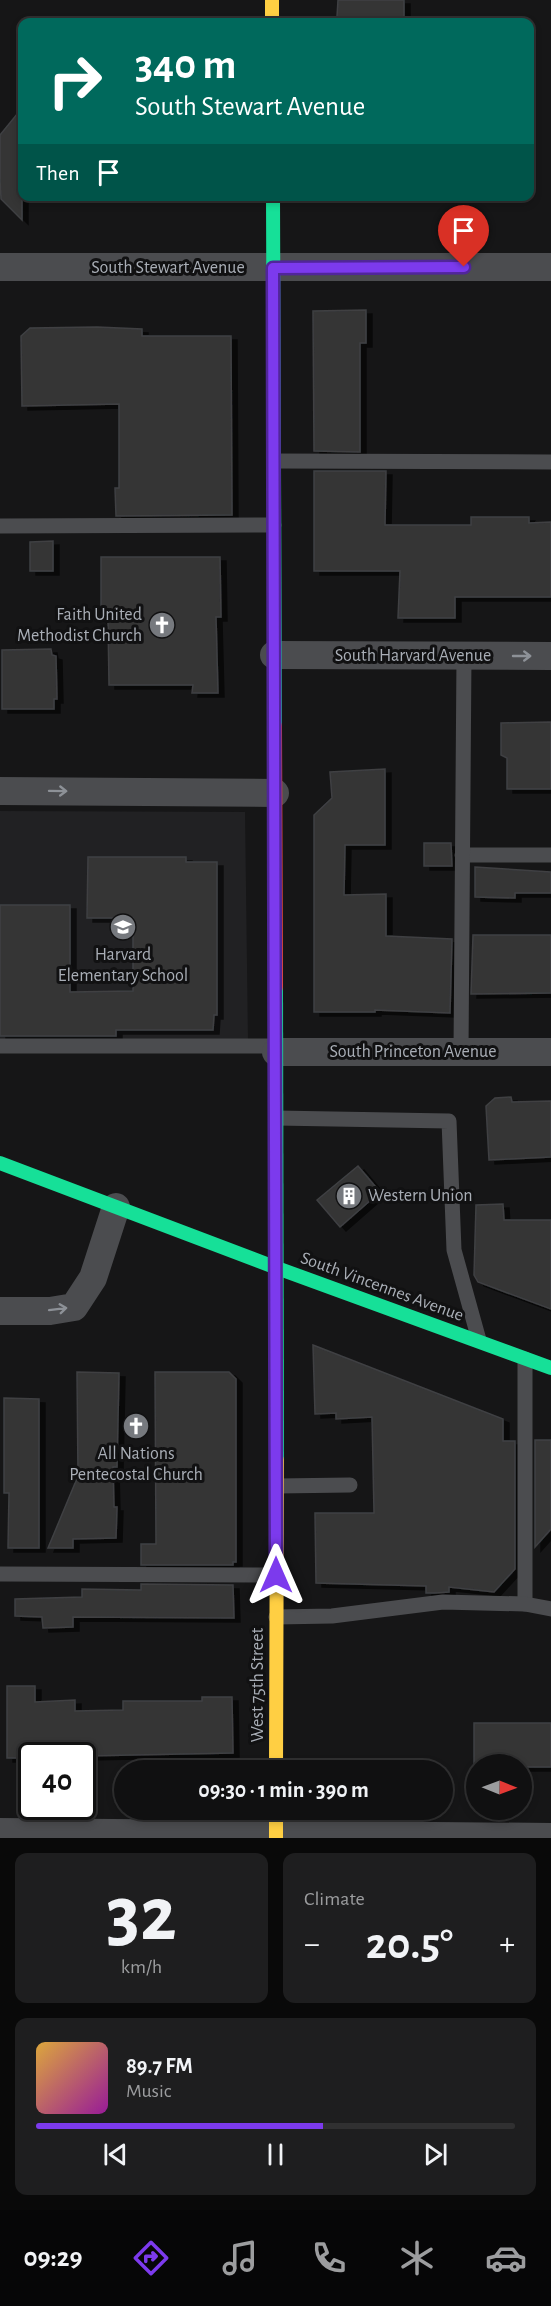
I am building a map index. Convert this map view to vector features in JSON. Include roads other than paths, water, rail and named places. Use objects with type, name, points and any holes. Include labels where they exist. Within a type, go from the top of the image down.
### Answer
[{"type":"street","points":[[272,0],[272,18]]},
{"type":"street","name":"West 75th Street","points":[[273,201],[277,1268],[276,1760]]},
{"type":"street","name":"South Stewart Avenue","points":[[0,267],[551,267]]},
{"type":"street","name":"South Harvard Avenue","points":[[274,655],[551,656]]},
{"type":"street","points":[[0,790],[275,793]]},
{"type":"street","name":"South Princeton Avenue","points":[[276,1049],[551,1052]]},
{"type":"street","name":"South Vincennes Avenue","points":[[0,1163],[277,1268],[551,1368]]},
{"type":"street","points":[[0,1311],[50,1311],[74,1307],[93,1278],[116,1207]]},
{"type":"street","points":[[0,1832],[105,1835],[276,1827],[463,1837],[551,1836]]},
{"type":"lane","points":[[274,461],[551,462]]},
{"type":"lane","points":[[0,526],[274,525]]},
{"type":"lane","points":[[461,1052],[464,656]]},
{"type":"lane","points":[[462,855],[551,855]]},
{"type":"lane","points":[[0,1046],[276,1049]]},
{"type":"lane","points":[[276,1119],[449,1120],[454,1250],[479,1342]]},
{"type":"lane","points":[[525,1359],[525,1604]]},
{"type":"lane","points":[[277,1486],[350,1485]]},
{"type":"lane","points":[[0,1574],[276,1575]]},
{"type":"lane","points":[[276,1617],[332,1616],[443,1602],[525,1604],[551,1609]]},
{"type":"place","name":"Faith United Methodist Church","points":[[162,625]]},
{"type":"place","name":"Harvard Elementary School","points":[[123,927]]},
{"type":"place","name":"Western Union","points":[[349,1196]]},
{"type":"place","name":"All Nations Pentecostal Church","points":[[136,1426]]}]
